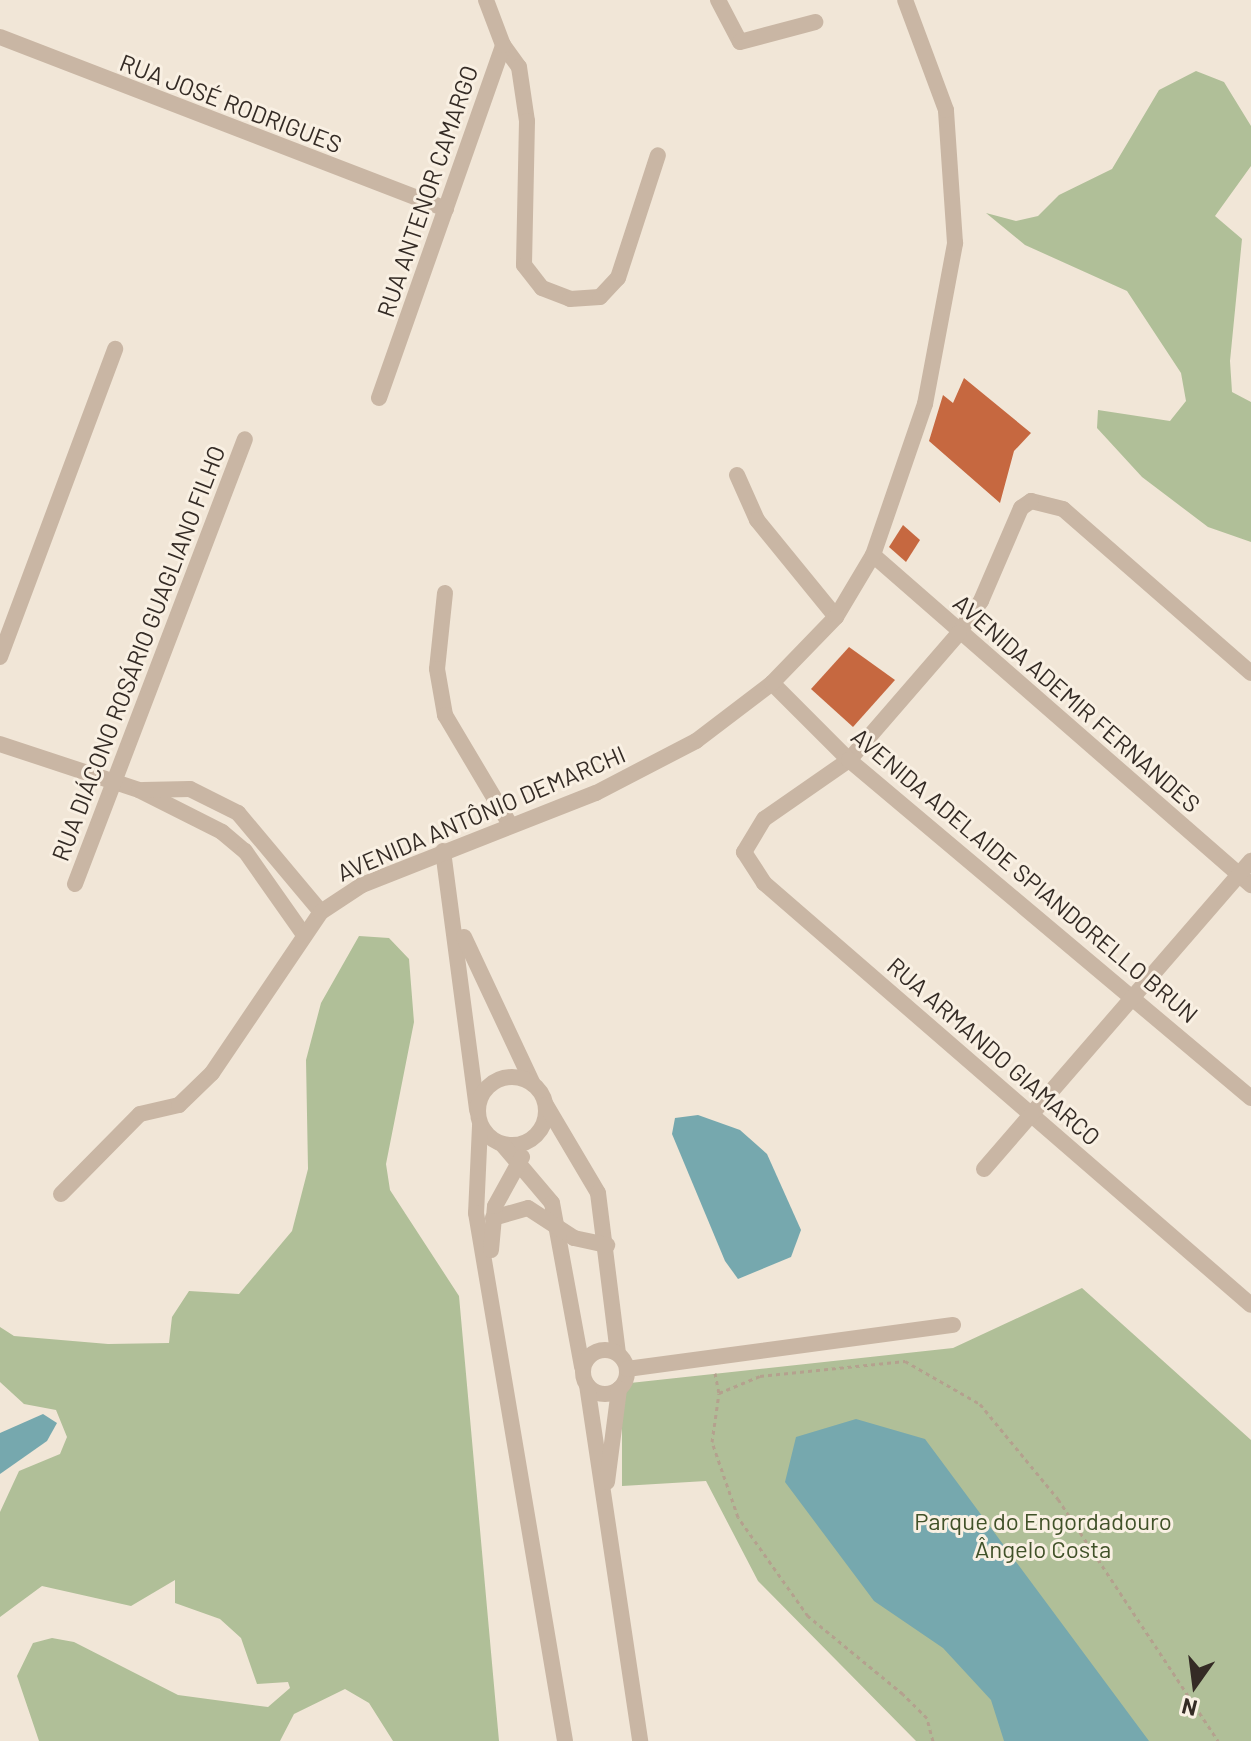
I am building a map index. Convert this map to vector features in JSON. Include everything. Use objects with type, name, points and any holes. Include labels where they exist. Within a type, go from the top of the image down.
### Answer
[{"type":"street","name":"RUA ANTENOR CAMARGO","points":[[379,398],[503,45],[486,0]]},
{"type":"street","points":[[718,0],[740,42],[815,22]]},
{"type":"street","name":"AVENIDA ANTÔNIO DEMARCHI","points":[[61,1194],[140,1114],[179,1105],[212,1073],[321,912],[443,851],[509,823],[596,793],[696,741],[772,683],[836,617],[873,555],[925,404],[955,243],[946,110],[905,0]]},
{"type":"street","name":"RUA JOSÉ RODRIGUES","points":[[0,37],[446,209]]},
{"type":"street","points":[[503,45],[519,67],[527,121],[524,265],[542,288],[570,299],[600,297],[618,278],[658,155]]},
{"type":"street","points":[[0,657],[115,349]]},
{"type":"street","name":"RUA DIÁCONO ROSÁRIO GUAGLIANO FILHO","points":[[75,884],[245,439]]},
{"type":"street","points":[[737,475],[757,520],[836,617]]},
{"type":"street","points":[[849,760],[959,633],[981,601],[1008,534],[1031,501],[1063,509],[1251,673]]},
{"type":"street","name":"AVENIDA ADEMIR FERNANDES","points":[[873,555],[1245,880]]},
{"type":"street","points":[[445,593],[437,669],[445,715],[509,823]]},
{"type":"street","name":"AVENIDA ADELAIDE SPIANDORELLO BRUN","points":[[772,683],[849,760],[1251,1098]]},
{"type":"street","points":[[0,744],[139,790],[245,851],[304,935]]},
{"type":"street","name":"RUA ARMANDO GIAMARCO","points":[[849,760],[764,819],[749,834],[750,868],[1251,1305]]},
{"type":"street","points":[[139,790],[190,789],[238,813],[321,912]]},
{"type":"street","points":[[443,851],[457,924],[479,1118],[476,1213],[489,1268],[565,1741]]},
{"type":"street","points":[[984,1169],[1133,997],[1245,880],[1251,861]]},
{"type":"street","points":[[457,924],[533,1084],[598,1193],[607,1245],[618,1353],[627,1369]]},
{"type":"street","points":[[479,1118],[496,1080],[533,1084]]},
{"type":"street","points":[[489,1268],[493,1218],[546,1105]]},
{"type":"street","points":[[479,1118],[552,1203],[560,1226],[605,1500],[640,1741]]},
{"type":"street","points":[[502,1144],[531,1140]]},
{"type":"street","points":[[493,1218],[528,1208],[560,1226],[574,1238],[607,1245]]},
{"type":"street","points":[[627,1369],[953,1325]]},
{"type":"street","points":[[582,1367],[592,1353],[618,1353]]},
{"type":"street","points":[[605,1500],[619,1389],[627,1369]]},
{"type":"street","points":[[587,1385],[602,1394],[619,1389]]},
{"type":"path","points":[[712,1358],[719,1393],[712,1442],[738,1517],[808,1616],[903,1694],[927,1718],[933,1741]]},
{"type":"path","points":[[719,1393],[773,1373],[905,1361],[980,1404],[1085,1537],[1218,1741]]},
{"type":"green space","points":[[1196,71],[1224,82],[1251,126],[1251,166],[1215,216],[1242,239],[1230,361],[1232,392],[1251,402],[1251,542],[1208,527],[1142,477],[1097,428],[1098,410],[1170,421],[1186,401],[1181,373],[1127,291],[1025,245],[986,213],[1016,221],[1038,216],[1059,195],[1112,169],[1159,90]]},
{"type":"green space","points":[[359,936],[389,938],[409,959],[414,1022],[386,1164],[390,1190],[459,1296],[499,1741],[393,1741],[369,1703],[345,1689],[294,1714],[280,1741],[39,1741],[17,1676],[33,1643],[52,1638],[74,1642],[178,1695],[268,1707],[290,1688],[288,1682],[257,1684],[241,1638],[220,1619],[175,1603],[175,1580],[131,1606],[42,1586],[0,1617],[0,1512],[19,1471],[60,1454],[67,1437],[56,1410],[24,1404],[0,1382],[0,1327],[14,1336],[108,1344],[169,1343],[172,1317],[189,1291],[239,1294],[292,1231],[308,1169],[306,1060],[321,1003]]},
{"type":"green space","name":"Parque do Engordadouro Ângelo Costa","points":[[1082,1288],[1251,1440],[1251,1741],[916,1741],[758,1581],[706,1481],[622,1486],[622,1399],[630,1383],[953,1348]]},
{"type":"water","points":[[698,1115],[740,1130],[767,1154],[801,1230],[791,1257],[738,1279],[725,1261],[672,1134],[675,1118]]},
{"type":"water","points":[[43,1414],[57,1423],[47,1441],[0,1474],[0,1433]]},
{"type":"water","points":[[856,1419],[925,1439],[1149,1741],[1004,1741],[991,1700],[943,1648],[874,1601],[785,1482],[796,1437]]},
{"type":"building","points":[[964,378],[1031,433],[1014,451],[1000,503],[929,441],[943,395],[953,403]]},
{"type":"building","points":[[903,525],[920,540],[906,562],[889,547]]},
{"type":"building","points":[[849,647],[895,680],[853,727],[811,689]]}]
